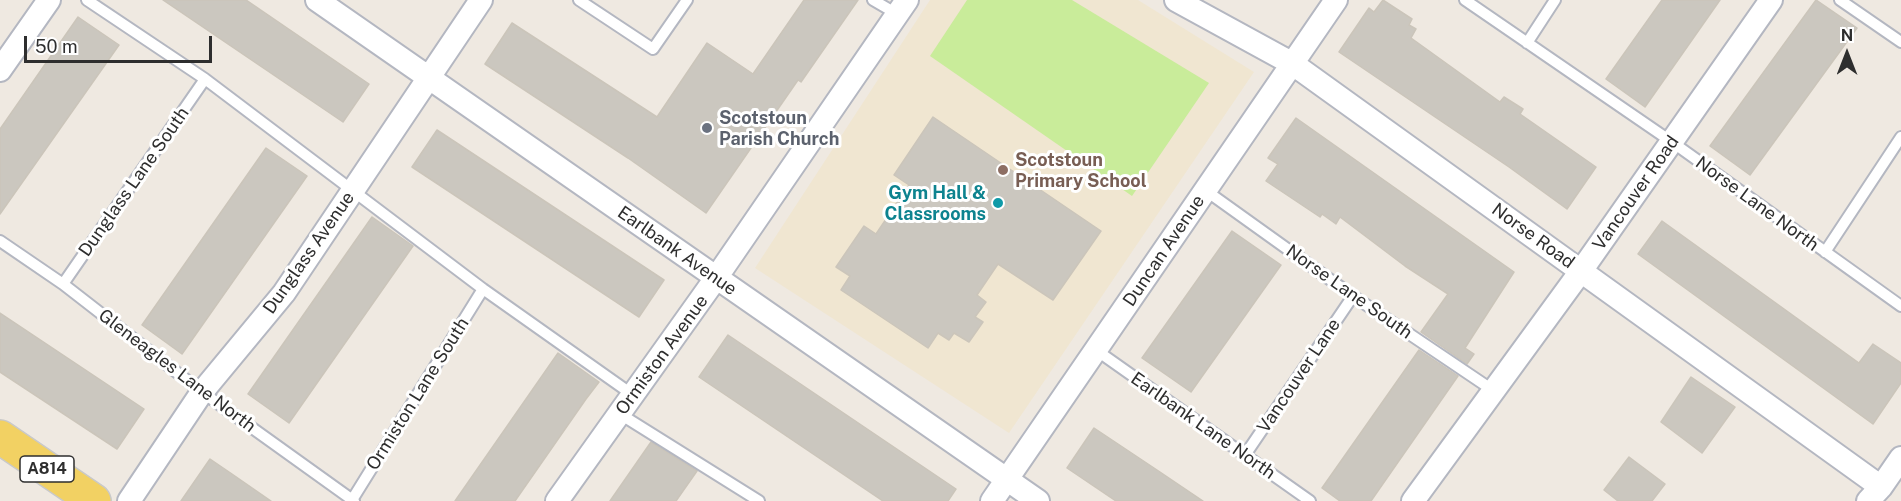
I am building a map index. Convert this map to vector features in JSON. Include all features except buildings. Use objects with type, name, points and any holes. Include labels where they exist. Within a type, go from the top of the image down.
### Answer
[{"type":"main road","name":"A814","points":[[0,437],[94,501]]},
{"type":"street","points":[[0,70],[49,0]]},
{"type":"street","name":"Earlbank Avenue","points":[[316,0],[1038,501]]},
{"type":"street","name":"Dunglass Avenue","points":[[129,501],[202,392],[284,293],[481,0]]},
{"type":"street","name":"Norse Road","points":[[1176,0],[1293,64],[1581,271],[1873,497]]},
{"type":"street","name":"Duncan Avenue","points":[[992,501],[1336,0]]},
{"type":"street","name":"Vancouver Road","points":[[1413,501],[1581,271],[1771,0]]},
{"type":"street","name":"Ormiston Avenue","points":[[557,501],[716,278],[902,7]]},
{"type":"street","points":[[1873,497],[1901,458]]},
{"type":"lane","points":[[87,0],[205,80],[483,289],[633,395]]},
{"type":"lane","points":[[579,0],[653,50],[687,0]]},
{"type":"lane","points":[[873,0],[902,7]]},
{"type":"lane","name":"Norse Lane North","points":[[1465,0],[1672,142],[1901,306]]},
{"type":"lane","points":[[1527,43],[1555,0]]},
{"type":"lane","points":[[1839,0],[1901,42]]},
{"type":"lane","name":"Dunglass Lane South","points":[[63,284],[205,80]]},
{"type":"lane","points":[[1824,252],[1901,137]]},
{"type":"lane","name":"Norse Lane South","points":[[1205,190],[1353,296],[1494,391]]},
{"type":"lane","name":"Gleneagles Lane North","points":[[0,242],[63,284],[202,392],[353,500]]},
{"type":"lane","name":"Ormiston Lane South","points":[[353,500],[483,289]]},
{"type":"lane","name":"Vancouver Lane","points":[[1245,455],[1353,296]]},
{"type":"lane","name":"Earlbank Lane North","points":[[1096,350],[1310,501]]},
{"type":"lane","points":[[620,414],[759,501]]},
{"type":"shaded area","name":"Scotstoun Primary School","points":[[930,0],[1138,0],[1254,72],[1009,433],[755,268]]},
{"type":"green space","points":[[967,0],[1072,0],[1209,83],[1132,196],[930,56]]},
{"type":"place","name":"Scotstoun Parish Church","points":[[707,128]]},
{"type":"place","name":"Scotstoun Primary School","points":[[1003,170]]},
{"type":"place","name":"Gym Hall & Classrooms","points":[[998,203]]}]
